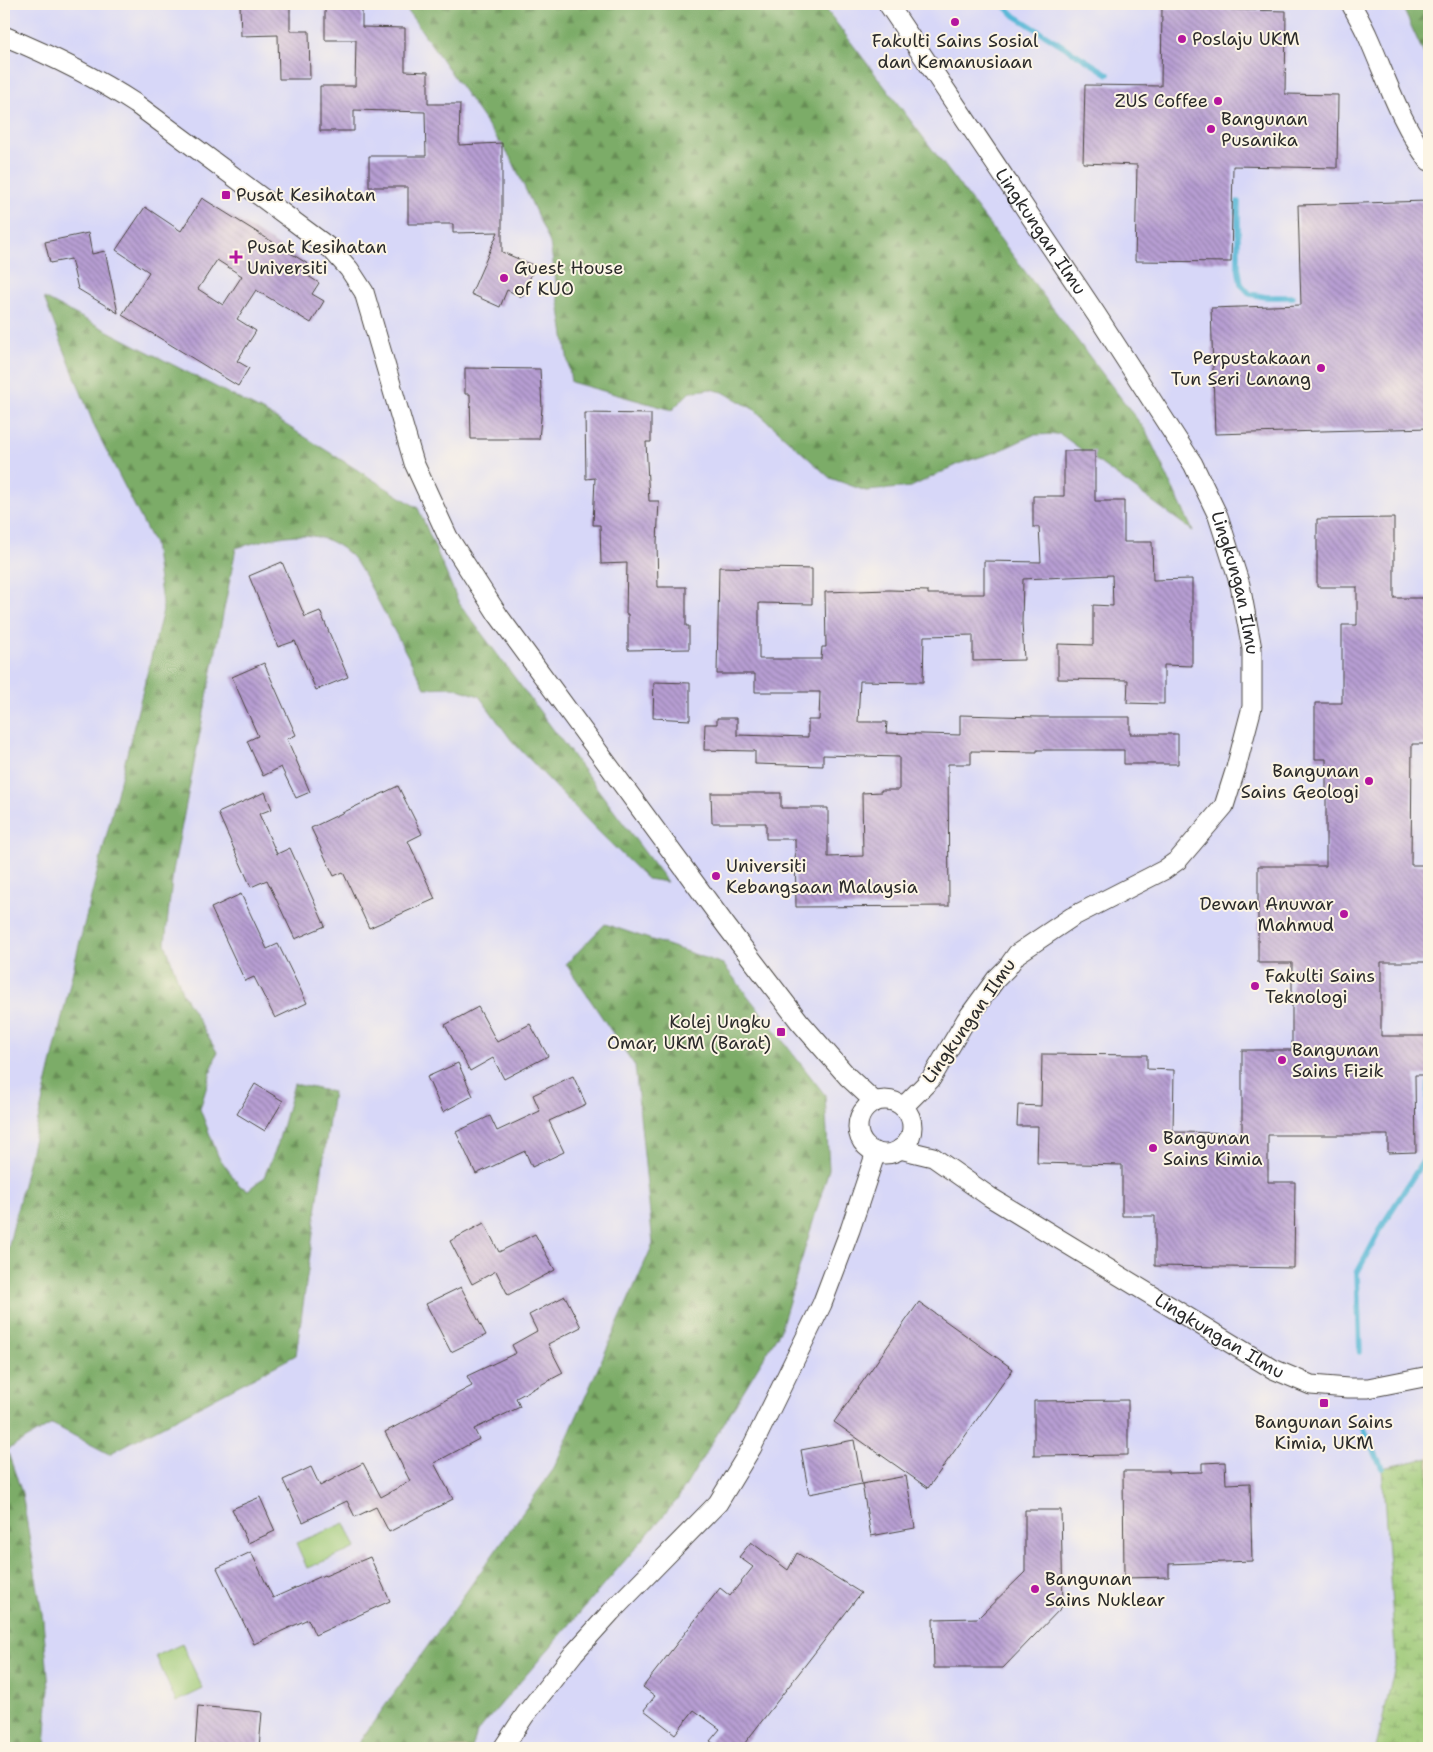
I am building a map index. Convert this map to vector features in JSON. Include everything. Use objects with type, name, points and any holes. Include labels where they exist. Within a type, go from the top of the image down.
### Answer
[{"type":"street","name":"Lingkungan Ilmu","points":[[888,4],[1096,314],[1193,464],[1218,516],[1237,577],[1252,649],[1252,707],[1224,806],[1178,860],[1164,870],[1072,917],[1017,954],[966,1020],[931,1080],[903,1107]]},
{"type":"street","points":[[1351,4],[1414,141],[1429,161]]},
{"type":"street","points":[[4,36],[43,52],[136,104],[331,248],[349,269],[364,292],[414,463],[453,545],[504,622],[738,942],[794,1015],[848,1077],[875,1102]]},
{"type":"street","points":[[890,1100],[903,1107],[908,1113],[912,1128],[906,1143],[900,1149],[893,1152],[876,1152],[862,1140],[858,1132],[858,1122],[867,1106],[875,1102],[890,1100]]},
{"type":"street","name":"Lingkungan Ilmu","points":[[900,1149],[933,1156],[990,1197],[1273,1369],[1311,1385],[1348,1388],[1368,1388],[1429,1376]]},
{"type":"street","points":[[503,1748],[525,1714],[574,1653],[611,1612],[712,1509],[723,1495],[752,1447],[822,1304],[850,1230],[876,1152]]},
{"type":"shaded area","name":"Universiti Kebangsaan Malaysia","points":[[4,4],[1429,4],[1429,1748],[4,1748]]},
{"type":"green space","points":[[403,4],[822,4],[1146,431],[1193,531],[1060,434],[1033,435],[999,451],[961,463],[911,487],[866,491],[830,478],[755,410],[723,392],[710,389],[690,392],[672,410],[571,382],[550,243],[512,160]]},
{"type":"green space","points":[[1401,4],[1429,4],[1429,65]]},
{"type":"green space","points":[[44,298],[270,415],[418,508],[459,603],[667,882],[647,879],[596,829],[512,741],[479,696],[453,687],[425,688],[363,573],[349,554],[336,544],[323,538],[295,535],[265,540],[236,548],[173,871],[165,943],[182,992],[217,1052],[200,1109],[218,1156],[240,1186],[248,1190],[264,1177],[277,1146],[294,1084],[333,1092],[296,1355],[109,1454],[52,1424],[7,1450],[22,1493],[43,1620],[49,1688],[45,1748],[4,1748],[4,1266],[78,949],[163,610],[154,544],[95,428]]},
{"type":"green space","points":[[605,924],[723,964],[825,1095],[829,1169],[780,1331],[677,1500],[477,1732],[472,1748],[355,1748],[553,1470],[653,1244],[635,1066],[566,964]]},
{"type":"green space","points":[[1429,1458],[1428,1748],[1376,1748],[1396,1662],[1382,1468]]},
{"type":"green space","points":[[345,1523],[356,1548],[307,1568],[296,1543]]},
{"type":"green space","points":[[182,1644],[203,1689],[176,1702],[156,1656]]},
{"type":"building","points":[[240,4],[290,4],[290,31],[309,31],[310,79],[279,79],[278,35],[241,36]]},
{"type":"building","points":[[325,4],[362,4],[362,27],[405,28],[405,71],[428,72],[428,104],[460,104],[459,145],[502,143],[502,252],[535,266],[522,297],[507,290],[500,307],[471,294],[498,232],[453,233],[453,224],[408,224],[408,187],[369,187],[369,156],[426,156],[425,112],[354,110],[354,131],[320,131],[320,86],[355,86],[356,40],[325,40]]},
{"type":"building","name":"Bangunan Pusanika","points":[[1162,8],[1286,11],[1285,94],[1338,95],[1337,168],[1233,166],[1231,262],[1135,261],[1137,165],[1083,163],[1085,85],[1161,86]]},
{"type":"building","points":[[202,198],[308,264],[302,272],[319,283],[312,294],[324,301],[311,323],[256,290],[237,319],[256,331],[237,361],[249,368],[238,386],[122,315],[149,272],[116,250],[145,207],[181,231]],"holes":[[[217,260],[242,276],[223,305],[198,289]]]},
{"type":"building","name":"Perpustakaan Tun Seri Lanang","points":[[1427,201],[1429,428],[1215,434],[1211,308],[1301,305],[1298,205]]},
{"type":"building","points":[[88,233],[92,254],[105,251],[118,313],[78,289],[71,259],[50,263],[45,242]]},
{"type":"building","points":[[465,368],[540,369],[542,408],[539,439],[471,439],[470,394],[465,394]]},
{"type":"building","points":[[585,413],[651,414],[651,442],[646,442],[649,501],[659,501],[657,542],[658,587],[686,587],[686,626],[689,626],[689,649],[628,650],[628,614],[626,614],[627,563],[601,564],[600,525],[593,525],[595,478],[586,479]]},
{"type":"building","points":[[1064,451],[1095,451],[1095,501],[1124,501],[1124,542],[1152,542],[1153,580],[1192,579],[1192,666],[1164,665],[1164,704],[1127,703],[1128,680],[1058,679],[1058,644],[1093,645],[1093,605],[1113,606],[1112,575],[1023,579],[1022,622],[1024,660],[973,661],[973,635],[924,636],[923,682],[860,681],[858,722],[887,722],[886,733],[960,735],[960,715],[1130,717],[1130,734],[1178,734],[1178,764],[1124,764],[1124,750],[971,751],[971,764],[948,764],[949,906],[796,907],[795,839],[766,839],[766,823],[712,823],[711,793],[781,793],[781,808],[828,808],[828,857],[863,856],[862,793],[899,790],[899,757],[823,755],[823,766],[755,764],[755,751],[704,750],[705,724],[717,724],[717,718],[737,718],[737,735],[808,737],[808,720],[819,720],[820,692],[755,692],[755,674],[717,674],[719,567],[812,569],[812,604],[759,603],[759,659],[821,659],[822,647],[826,647],[825,592],[889,590],[928,591],[928,594],[984,594],[984,561],[1041,562],[1039,527],[1033,527],[1033,496],[1064,496]]},
{"type":"building","points":[[1394,518],[1394,598],[1429,598],[1429,744],[1412,744],[1411,865],[1429,865],[1429,962],[1381,962],[1381,1036],[1429,1036],[1429,1075],[1415,1075],[1416,1152],[1388,1153],[1388,1135],[1268,1135],[1268,1182],[1295,1182],[1294,1268],[1155,1266],[1155,1216],[1122,1216],[1122,1165],[1037,1163],[1038,1126],[1017,1126],[1018,1105],[1041,1106],[1042,1054],[1147,1055],[1147,1069],[1174,1070],[1173,1132],[1242,1133],[1242,1050],[1292,1050],[1292,963],[1258,963],[1258,866],[1326,866],[1326,759],[1315,759],[1315,703],[1342,703],[1342,625],[1357,625],[1357,587],[1317,587],[1317,519]]},
{"type":"building","points":[[282,562],[305,617],[320,611],[348,677],[316,690],[295,641],[278,647],[249,576]]},
{"type":"building","points":[[264,663],[296,735],[287,739],[310,792],[296,798],[281,767],[263,776],[247,741],[258,736],[232,677]]},
{"type":"building","points":[[654,682],[690,683],[690,720],[653,718]]},
{"type":"building","points":[[398,786],[422,834],[408,841],[435,899],[369,928],[343,872],[334,876],[311,828]]},
{"type":"building","points":[[265,792],[272,809],[259,814],[277,854],[290,848],[325,926],[295,939],[267,880],[251,887],[218,813]]},
{"type":"building","points":[[241,894],[267,949],[278,944],[307,1003],[275,1018],[254,977],[245,981],[211,908]]},
{"type":"building","points":[[478,1007],[497,1042],[530,1024],[548,1056],[504,1079],[493,1058],[470,1071],[445,1025]]},
{"type":"building","points":[[458,1063],[473,1096],[443,1112],[427,1077]]},
{"type":"building","points":[[573,1076],[586,1104],[549,1121],[564,1152],[532,1167],[525,1151],[476,1174],[456,1132],[490,1116],[497,1131],[540,1111],[533,1095]]},
{"type":"building","points":[[255,1084],[283,1101],[265,1131],[237,1114]]},
{"type":"building","points":[[484,1223],[499,1252],[535,1234],[555,1270],[508,1295],[496,1271],[472,1284],[450,1241]]},
{"type":"building","points":[[461,1287],[486,1335],[451,1352],[426,1304]]},
{"type":"building","points":[[565,1296],[581,1327],[548,1344],[563,1373],[516,1398],[520,1407],[474,1429],[479,1439],[434,1463],[453,1499],[389,1532],[376,1507],[355,1517],[347,1501],[303,1522],[283,1480],[311,1467],[320,1486],[363,1463],[381,1497],[410,1481],[385,1432],[472,1386],[467,1376],[516,1353],[512,1345],[537,1331],[529,1315]]},
{"type":"building","points":[[919,1302],[1013,1369],[928,1488],[834,1422]]},
{"type":"building","points":[[1128,1400],[1128,1455],[1034,1456],[1034,1401]]},
{"type":"building","points":[[854,1440],[862,1484],[809,1494],[801,1450]]},
{"type":"building","points":[[1225,1462],[1226,1484],[1250,1483],[1252,1561],[1169,1564],[1169,1577],[1124,1578],[1123,1471],[1202,1472],[1202,1463]]},
{"type":"building","points":[[906,1476],[915,1528],[871,1536],[862,1484]]},
{"type":"building","points":[[260,1497],[275,1531],[248,1543],[232,1509]]},
{"type":"building","name":"Bangunan Sains Nuklear","points":[[1025,1510],[1061,1510],[1063,1606],[1003,1668],[934,1668],[933,1619],[978,1618],[1025,1572]]},
{"type":"building","points":[[751,1542],[788,1570],[797,1553],[861,1593],[741,1748],[720,1748],[710,1741],[720,1729],[694,1710],[675,1734],[644,1710],[655,1696],[643,1687],[720,1588],[730,1596],[753,1567],[739,1557]]},
{"type":"building","points":[[251,1552],[273,1598],[370,1557],[390,1601],[315,1635],[308,1619],[254,1644],[217,1568]]},
{"type":"building","points":[[198,1706],[262,1712],[259,1748],[195,1748]]},
{"type":"waterway","points":[[1003,4],[1015,16],[1108,74]]},
{"type":"waterway","points":[[1238,202],[1238,266],[1241,284],[1250,294],[1266,297],[1293,297]]},
{"type":"waterway","points":[[1360,1352],[1357,1273],[1385,1221],[1425,1158],[1429,1084]]},
{"type":"waterway","points":[[1361,1422],[1382,1468]]},
{"type":"place","name":"Fakulti Sains Sosial dan Kemanusiaan","points":[[955,22]]},
{"type":"place","name":"Poslaju UKM","points":[[1182,39]]},
{"type":"place","name":"ZUS Coffee","points":[[1218,101]]},
{"type":"place","name":"Bangunan Pusanika","points":[[1211,129]]},
{"type":"place","name":"Pusat Kesihatan","points":[[226,195]]},
{"type":"place","name":"Pusat Kesihatan Universiti","points":[[236,257]]},
{"type":"place","name":"Guest House of KUO","points":[[504,278]]},
{"type":"place","name":"Perpustakaan Tun Seri Lanang","points":[[1321,368]]},
{"type":"place","name":"Bangunan Sains Geologi","points":[[1369,781]]},
{"type":"place","name":"Universiti Kebangsaan Malaysia","points":[[716,876]]},
{"type":"place","name":"Dewan Anuwar Mahmud","points":[[1344,914]]},
{"type":"place","name":"Fakulti Sains Teknologi","points":[[1255,986]]},
{"type":"place","name":"Kolej Ungku Omar, UKM (Barat)","points":[[781,1032]]},
{"type":"place","name":"Bangunan Sains Fizik","points":[[1282,1060]]},
{"type":"place","name":"Bangunan Sains Kimia","points":[[1153,1148]]},
{"type":"place","name":"Bangunan Sains Kimia, UKM","points":[[1324,1403]]},
{"type":"place","name":"Bangunan Sains Nuklear","points":[[1035,1589]]}]
